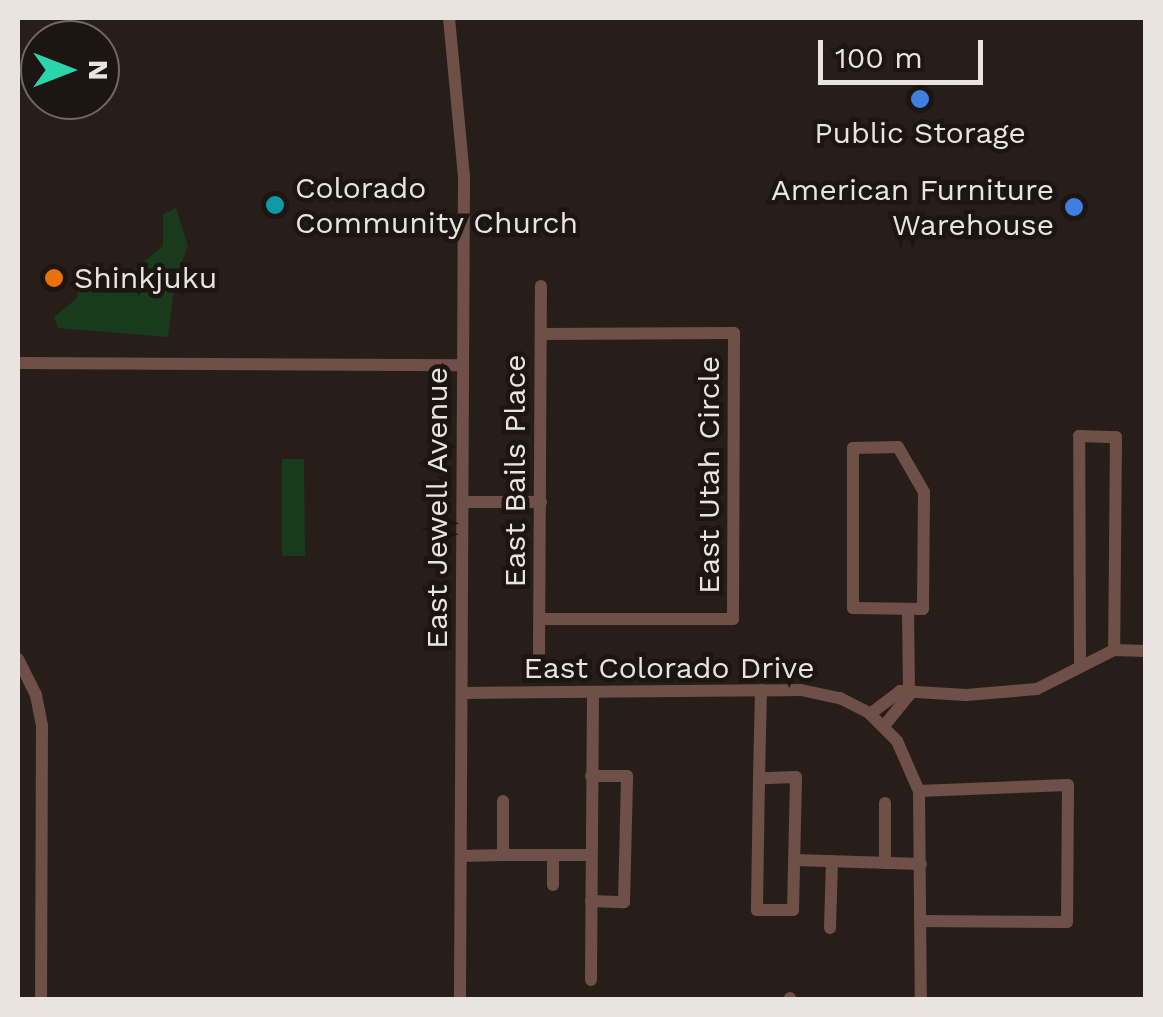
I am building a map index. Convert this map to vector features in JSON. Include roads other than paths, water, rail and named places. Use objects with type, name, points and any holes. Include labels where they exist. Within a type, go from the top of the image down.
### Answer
[{"type":"street","name":"East Jewell Avenue","points":[[449,18],[464,176],[460,1000]]},
{"type":"street","name":"East Bails Place","points":[[539,656],[541,286]]},
{"type":"street","name":"East Utah Circle","points":[[540,619],[732,618],[734,333],[541,334]]},
{"type":"street","points":[[18,363],[463,365]]},
{"type":"street","points":[[1080,666],[1079,436],[1116,437],[1114,650]]},
{"type":"street","points":[[898,447],[924,492],[924,609],[908,609],[853,608],[853,448],[898,447]]},
{"type":"street","points":[[463,502],[540,502]]},
{"type":"street","points":[[884,726],[909,695],[908,609]]},
{"type":"street","points":[[870,714],[883,698],[900,691],[909,695],[1037,689],[1114,650],[1146,651]]},
{"type":"street","points":[[18,660],[36,696],[42,726],[41,1000]]},
{"type":"street","points":[[759,778],[796,777],[794,910],[757,910],[759,778],[761,690]]},
{"type":"street","points":[[591,980],[592,692]]},
{"type":"street","name":"East Colorado Drive","points":[[462,693],[821,692],[870,714],[907,757],[919,792],[921,1000]]},
{"type":"street","points":[[590,901],[624,902],[627,776],[592,776]]},
{"type":"street","points":[[919,792],[1068,786],[1067,922],[921,921]]},
{"type":"street","points":[[503,856],[504,801]]},
{"type":"street","points":[[885,803],[885,863]]},
{"type":"street","points":[[461,856],[590,856]]},
{"type":"street","points":[[553,856],[553,885]]},
{"type":"street","points":[[794,860],[921,864]]},
{"type":"street","points":[[830,928],[832,861]]},
{"type":"place","name":"Public Storage","points":[[920,99]]},
{"type":"place","name":"Colorado Community Church","points":[[275,205]]},
{"type":"place","name":"American Furniture Warehouse","points":[[1074,207]]},
{"type":"place","name":"Shinkjuku","points":[[54,278]]}]
